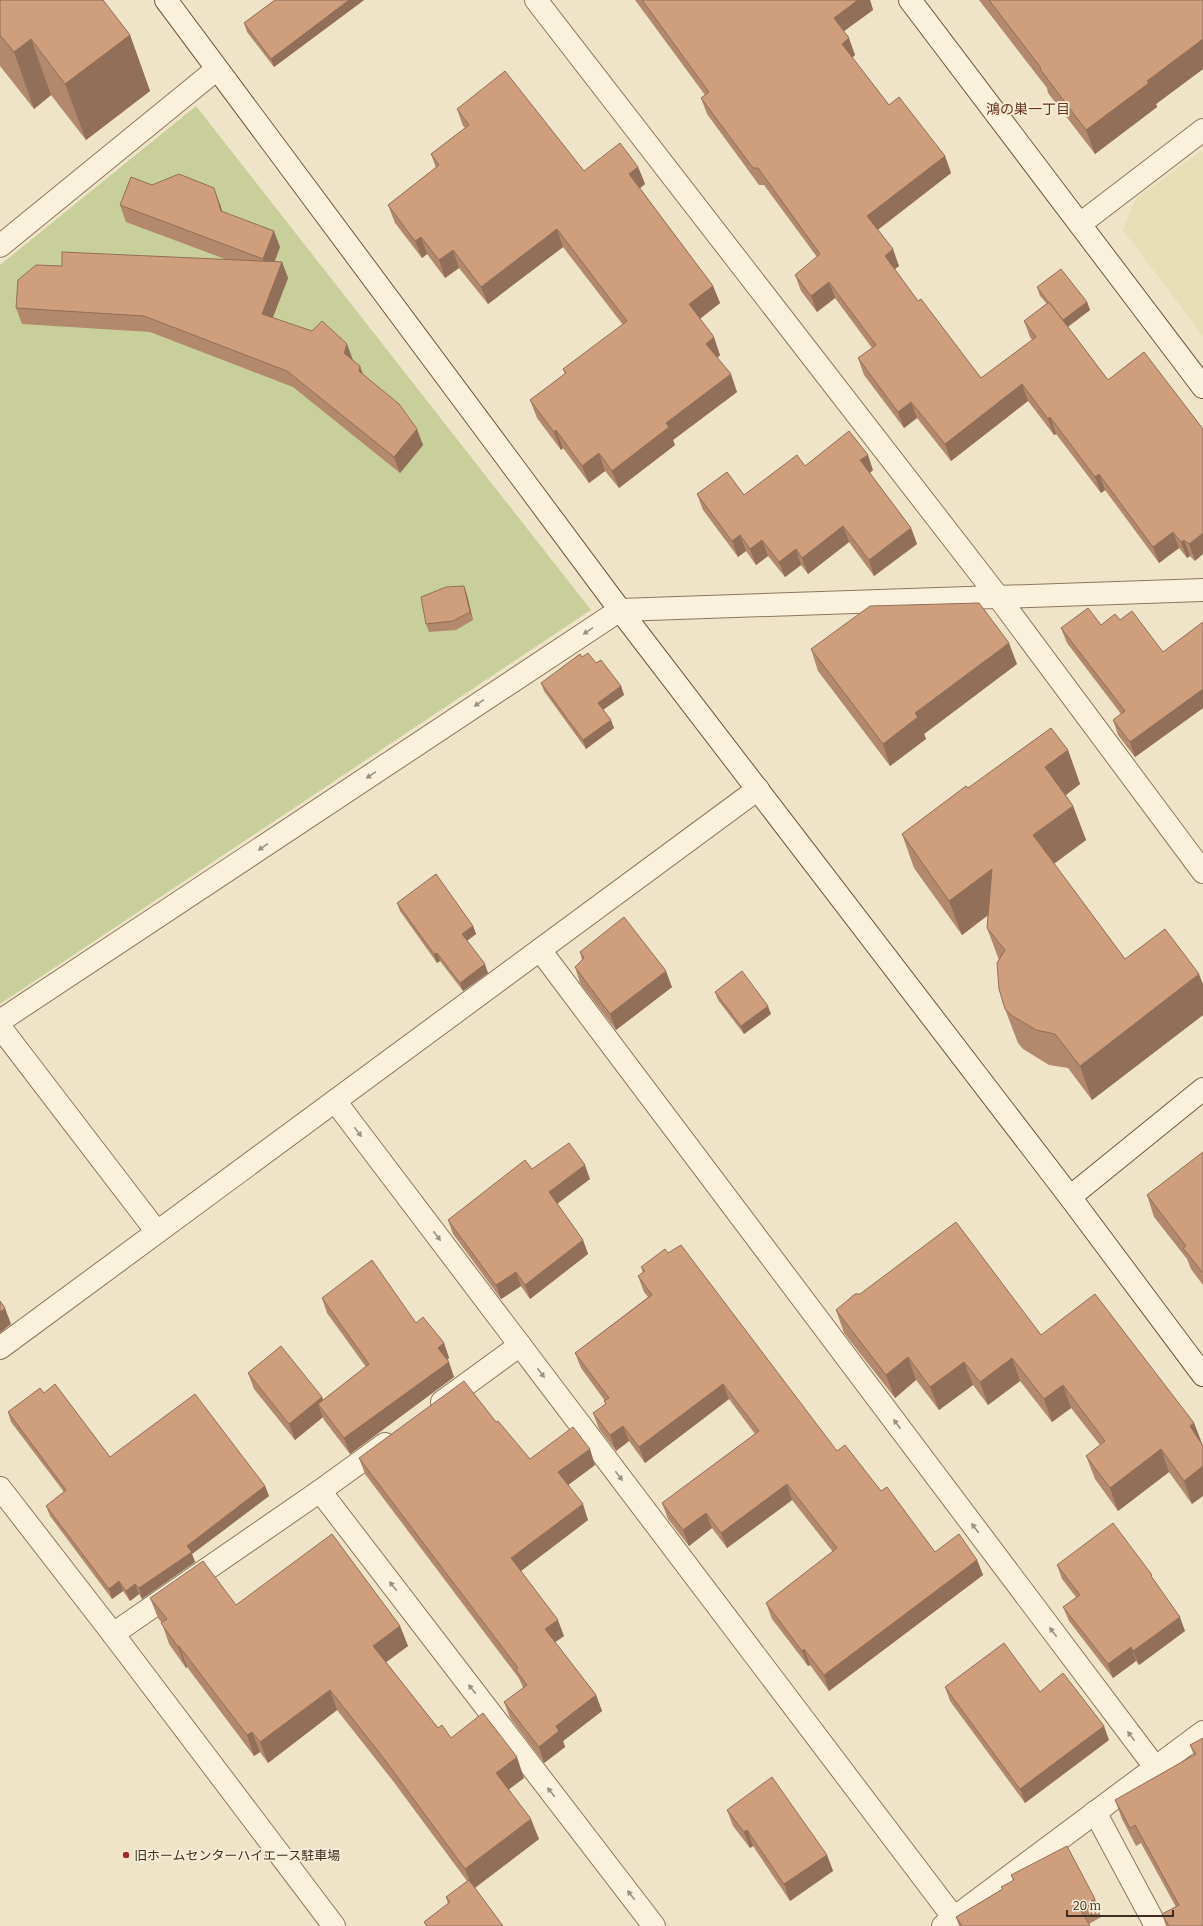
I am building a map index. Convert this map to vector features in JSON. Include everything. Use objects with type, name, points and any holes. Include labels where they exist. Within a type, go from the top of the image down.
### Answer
[{"type":"street","points":[[166,0],[620,610],[1070,1197],[1203,1375]]},
{"type":"street","points":[[536,0],[999,598],[1203,872]]},
{"type":"street","points":[[910,0],[1203,388]]},
{"type":"street","points":[[0,246],[217,69]]},
{"type":"street","points":[[1080,224],[1203,130]]},
{"type":"street","points":[[0,1021],[620,610],[1203,590]]},
{"type":"street","points":[[0,1348],[758,789]]},
{"type":"street","points":[[540,950],[1155,1767]]},
{"type":"street","points":[[0,1027],[157,1232]]},
{"type":"street","points":[[1070,1197],[1203,1089]]},
{"type":"street","points":[[335,1101],[520,1345],[949,1922],[1203,1732]]},
{"type":"street","points":[[423,1416],[520,1345]]},
{"type":"street","points":[[113,1634],[320,1491],[404,1430]]},
{"type":"street","points":[[0,1488],[113,1634],[334,1926]]},
{"type":"street","points":[[320,1491],[654,1926]]},
{"type":"street","points":[[1095,1812],[1156,1926]]},
{"type":"shaded area","points":[[1203,150],[1203,336],[1123,230],[1136,199]]},
{"type":"green space","points":[[196,106],[591,610],[0,1004],[0,265]]},
{"type":"building","points":[[0,0],[103,0],[130,35],[65,84],[31,39],[14,52],[0,35]]},
{"type":"building","points":[[275,0],[349,0],[271,59],[244,23]]},
{"type":"building","points":[[642,0],[858,0],[834,18],[849,38],[842,44],[889,105],[899,97],[945,156],[867,216],[893,249],[885,256],[918,301],[921,299],[981,378],[1036,337],[1024,321],[1049,302],[1108,380],[1144,352],[1203,429],[1203,533],[1189,544],[1184,540],[1181,542],[1173,532],[1153,547],[1099,474],[1095,477],[1050,417],[1048,419],[1022,384],[945,444],[911,402],[898,412],[858,358],[876,345],[829,282],[811,296],[795,275],[820,254],[758,168],[753,168],[701,98],[709,92]]},
{"type":"building","points":[[989,0],[1203,0],[1203,39],[1147,81],[1149,83],[1086,130]]},
{"type":"building","points":[[505,71],[584,171],[620,143],[638,167],[629,174],[713,286],[689,304],[714,337],[706,344],[731,374],[666,423],[669,427],[612,471],[599,453],[582,466],[556,430],[554,432],[530,400],[566,373],[563,369],[627,321],[557,229],[481,287],[453,250],[439,260],[421,237],[415,241],[388,205],[439,165],[431,154],[469,125],[457,109]]},
{"type":"building","points":[[179,174],[214,188],[221,211],[274,231],[263,259],[120,205],[131,177],[152,185]]},
{"type":"building","points":[[62,252],[282,262],[262,314],[312,331],[322,321],[347,344],[344,353],[360,366],[359,371],[399,404],[417,429],[394,457],[287,371],[144,316],[16,308],[18,280],[36,265],[62,266]]},
{"type":"building","points":[[1061,269],[1087,302],[1063,320],[1037,287]]},
{"type":"building","points":[[849,431],[868,455],[860,460],[911,528],[869,560],[843,526],[802,558],[796,549],[779,562],[762,540],[750,549],[740,535],[732,541],[697,494],[727,472],[744,495],[797,455],[805,466]]},
{"type":"building","points":[[464,586],[470,612],[453,621],[426,624],[421,597],[446,587]]},
{"type":"building","points":[[979,603],[1009,643],[915,713],[918,717],[883,744],[811,649],[870,606]]},
{"type":"building","points":[[1088,608],[1101,625],[1115,614],[1120,620],[1132,611],[1163,652],[1203,622],[1203,689],[1130,742],[1113,720],[1125,711],[1061,628]]},
{"type":"building","points":[[588,653],[596,663],[601,660],[621,686],[598,703],[611,720],[583,740],[541,683],[580,654],[582,657]]},
{"type":"building","points":[[1051,728],[1068,750],[1045,767],[1073,806],[1033,835],[1125,959],[1165,929],[1199,974],[1080,1066],[1055,1034],[1036,1030],[1011,1015],[1005,1009],[999,989],[997,963],[1005,950],[987,928],[992,869],[949,901],[902,834],[966,786],[968,788]]},
{"type":"building","points":[[436,874],[473,926],[462,934],[485,964],[460,983],[437,953],[434,954],[397,903]]},
{"type":"building","points":[[624,917],[666,971],[610,1014],[575,967],[584,958],[580,952]]},
{"type":"building","points":[[742,971],[768,1006],[741,1026],[715,992]]},
{"type":"building","points":[[569,1143],[585,1165],[549,1192],[583,1240],[525,1285],[516,1272],[496,1285],[448,1220],[525,1160],[532,1169]]},
{"type":"building","points":[[1203,1152],[1203,1273],[1183,1248],[1186,1246],[1147,1195]]},
{"type":"building","points":[[956,1222],[1041,1335],[1095,1294],[1194,1423],[1190,1426],[1203,1446],[1203,1466],[1184,1481],[1161,1449],[1110,1488],[1086,1456],[1105,1441],[1063,1385],[1044,1399],[1012,1358],[980,1382],[964,1362],[930,1387],[908,1357],[886,1375],[836,1310],[855,1294],[860,1294]]},
{"type":"building","points":[[681,1245],[837,1451],[845,1445],[881,1491],[887,1487],[935,1552],[959,1534],[977,1560],[824,1675],[804,1649],[802,1651],[766,1603],[837,1548],[787,1484],[721,1533],[706,1513],[683,1530],[662,1503],[759,1431],[723,1384],[639,1447],[623,1426],[610,1435],[593,1413],[606,1404],[604,1401],[609,1398],[575,1353],[652,1295],[638,1276],[645,1271],[641,1267],[665,1249],[668,1253]]},
{"type":"building","points":[[372,1260],[416,1323],[423,1317],[444,1343],[438,1348],[449,1362],[344,1438],[318,1404],[369,1364],[322,1298]]},
{"type":"building","points":[[0,1301],[5,1308],[0,1312]]},
{"type":"building","points":[[281,1346],[322,1397],[289,1424],[248,1373]]},
{"type":"building","points":[[464,1381],[496,1422],[498,1421],[530,1459],[573,1427],[590,1449],[558,1472],[583,1504],[511,1558],[558,1620],[545,1629],[596,1695],[556,1726],[559,1731],[539,1747],[504,1702],[527,1685],[516,1670],[518,1668],[359,1458]]},
{"type":"building","points":[[55,1384],[110,1457],[195,1394],[265,1486],[187,1546],[192,1552],[139,1588],[135,1584],[126,1591],[119,1581],[109,1589],[46,1506],[66,1490],[8,1412],[40,1388],[44,1393]]},
{"type":"building","points":[[1113,1523],[1152,1575],[1151,1576],[1180,1617],[1133,1651],[1131,1647],[1108,1664],[1063,1607],[1080,1595],[1057,1565]]},
{"type":"building","points":[[332,1534],[400,1626],[373,1646],[438,1728],[442,1725],[451,1738],[483,1713],[517,1757],[496,1773],[531,1819],[465,1869],[385,1760],[330,1690],[260,1742],[252,1732],[247,1735],[179,1646],[178,1647],[161,1623],[167,1619],[150,1598],[203,1561],[236,1605]]},
{"type":"building","points":[[1004,1643],[1040,1692],[1063,1673],[1104,1726],[1020,1789],[945,1687]]},
{"type":"building","points":[[1203,1738],[1203,1926],[1169,1926],[1162,1914],[1179,1905],[1135,1825],[1130,1828],[1115,1800],[1196,1754],[1190,1745]]},
{"type":"building","points":[[772,1777],[827,1855],[784,1884],[747,1830],[744,1832],[727,1810]]},
{"type":"building","points":[[1067,1846],[1095,1899],[1079,1907],[1090,1926],[962,1926],[956,1917],[1003,1889],[1001,1887],[1014,1880],[1011,1875]]},
{"type":"building","points":[[469,1880],[503,1926],[427,1926],[424,1922],[450,1902],[446,1897]]},
{"type":"place","name":"旧ホームセンターハイエース駐車場","points":[[126,1855]]},
{"type":"district","name":"鴻の巣一丁目","points":[[1028,109]]}]
